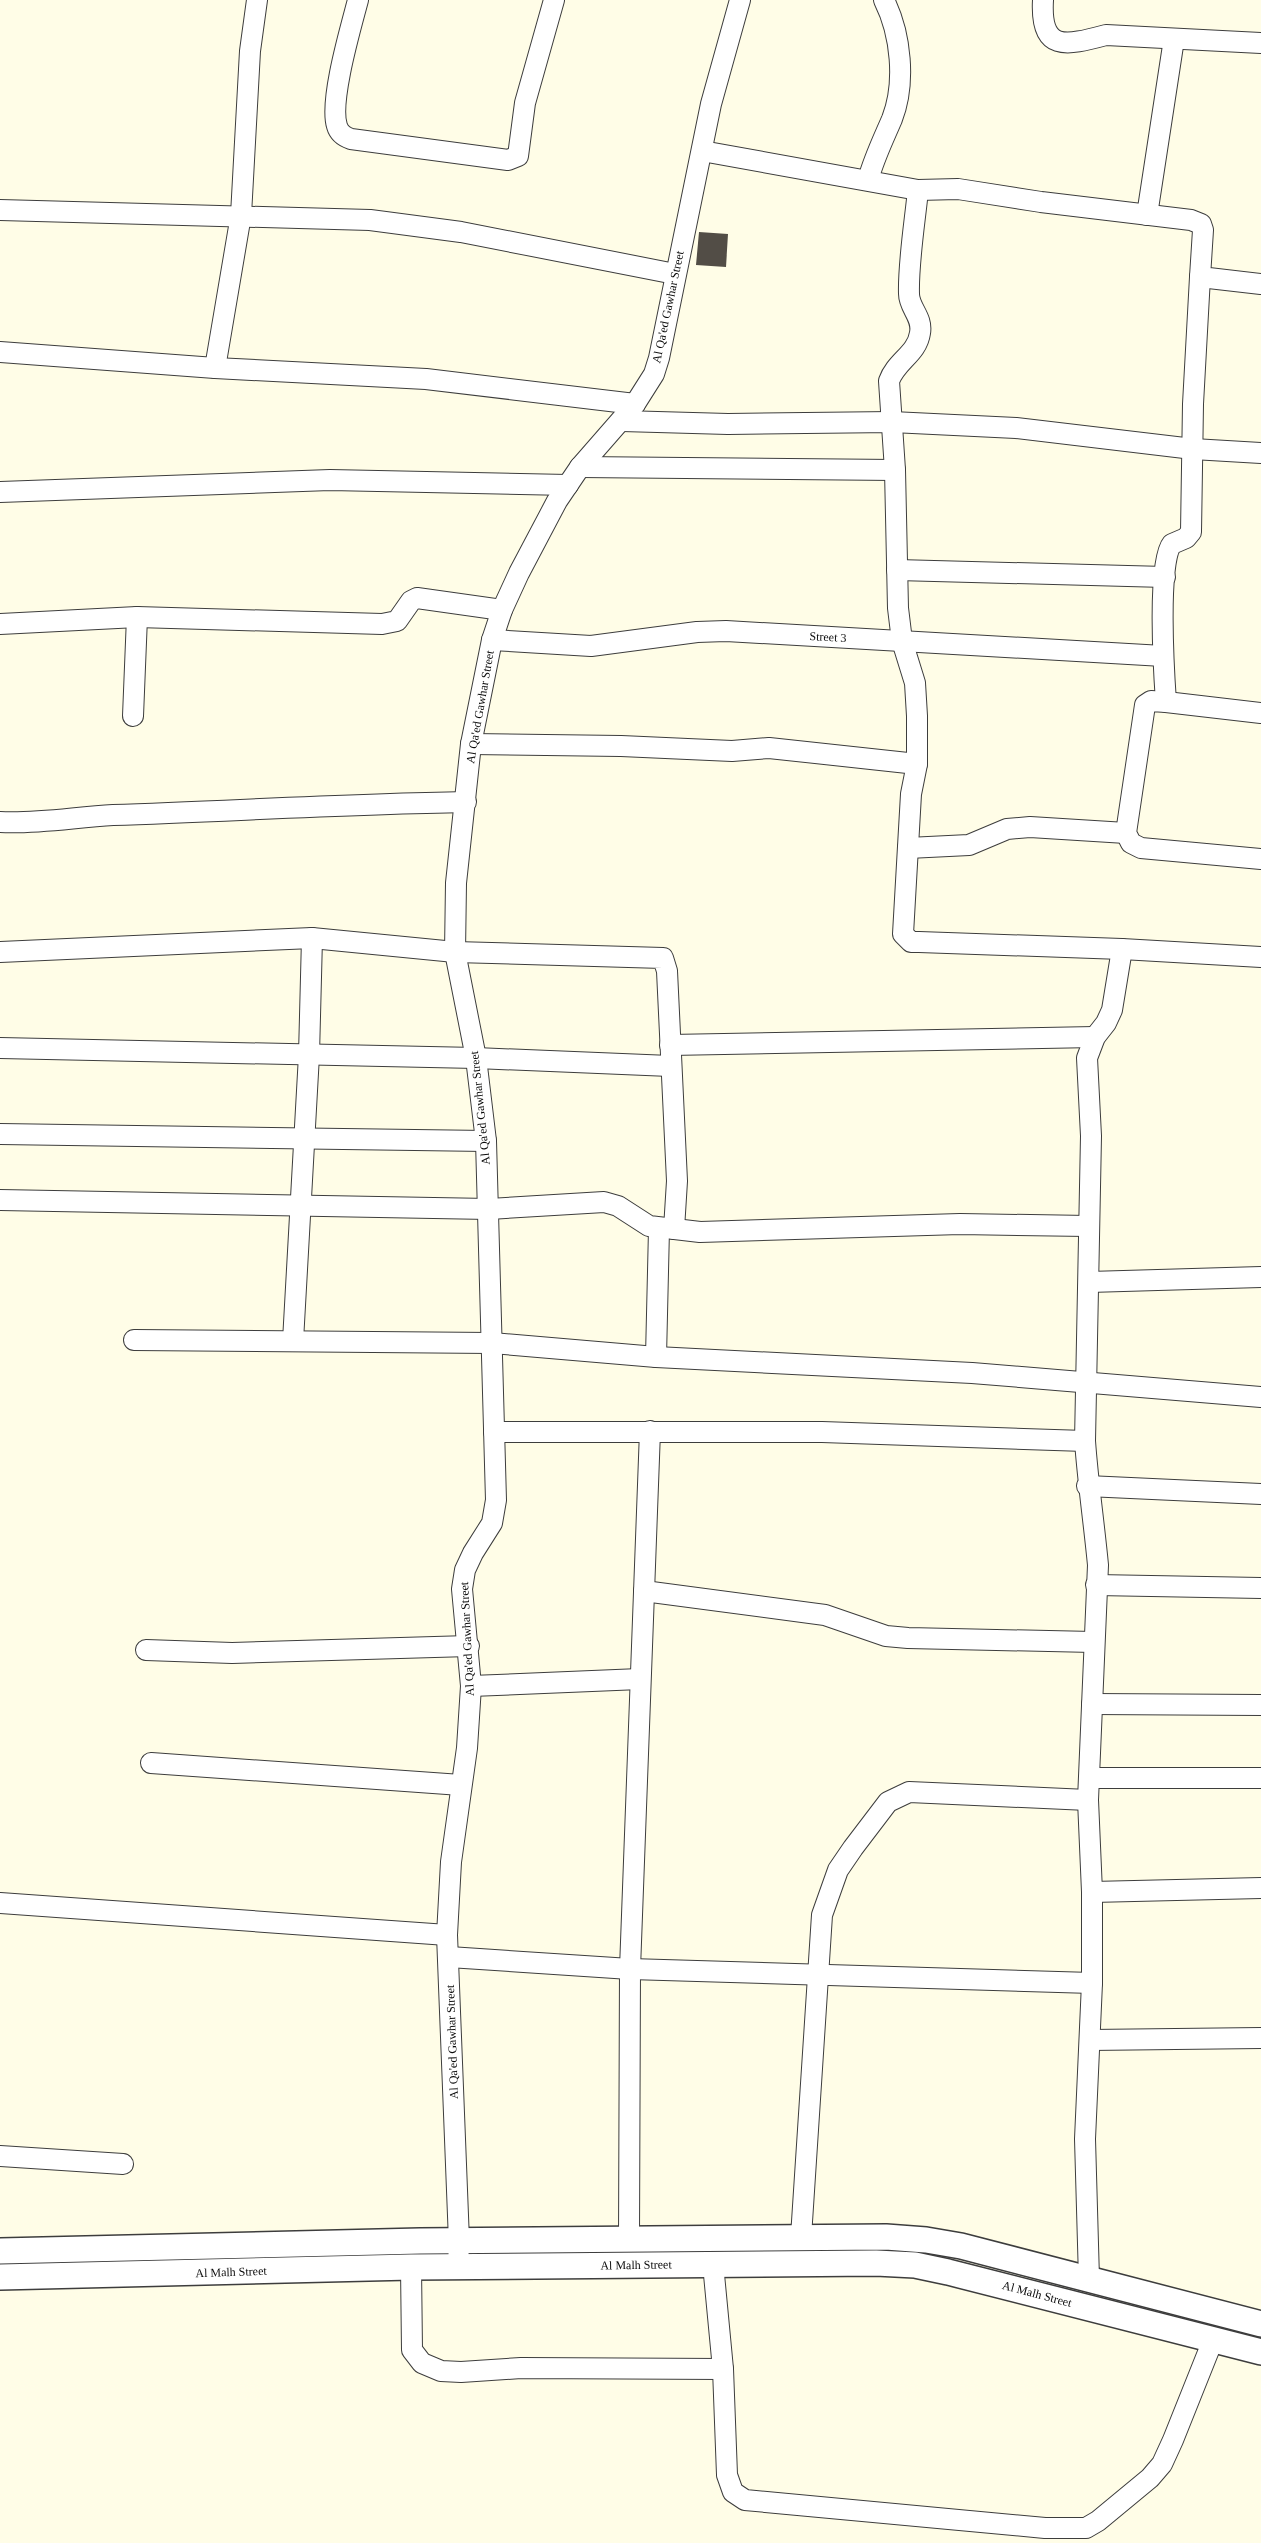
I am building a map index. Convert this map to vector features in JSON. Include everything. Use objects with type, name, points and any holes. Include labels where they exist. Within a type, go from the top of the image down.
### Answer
[{"type":"street","points":[[215,368],[240,215],[250,51],[257,0]]},
{"type":"street","points":[[358,0],[338,90],[337,126],[340,132],[351,139],[508,160],[518,156],[525,103],[554,0]]},
{"type":"street","name":"Al Qa'ed Gawhar Street","points":[[458,2268],[459,2241],[447,1935],[451,1862],[467,1748],[471,1686],[469,1646],[462,1589],[465,1570],[473,1553],[492,1523],[495,1512],[486,1141],[476,1058],[455,952],[456,883],[471,744],[492,640],[502,610],[537,537],[580,467],[622,421],[654,374],[659,358],[719,67],[740,0]]},
{"type":"street","points":[[868,180],[875,154],[892,119],[898,98],[897,37],[884,0]]},
{"type":"street","points":[[1043,0],[1043,28],[1046,35],[1058,41],[1081,41],[1106,36],[1261,44]]},
{"type":"street","points":[[1147,215],[1174,39]]},
{"type":"street","points":[[702,151],[918,190],[958,190],[1191,220],[1201,224],[1204,237],[1193,404],[1191,532],[1186,538],[1177,541],[1170,547],[1165,577],[1163,656],[1166,702]]},
{"type":"street","points":[[918,190],[909,295],[917,312],[920,330],[916,344],[895,367],[889,381],[895,470],[897,570],[902,641],[915,683],[917,764],[911,794],[903,934],[911,942],[1122,949],[1261,958]]},
{"type":"street","points":[[0,210],[370,220],[461,232],[675,274]]},
{"type":"street","points":[[1200,277],[1261,284]]},
{"type":"street","points":[[0,352],[215,368],[426,379],[635,404]]},
{"type":"street","points":[[622,421],[728,424],[892,422],[1016,428],[1193,449],[1261,453]]},
{"type":"street","points":[[580,467],[895,470]]},
{"type":"street","points":[[0,492],[330,480],[568,485]]},
{"type":"street","points":[[897,570],[1165,577]]},
{"type":"street","points":[[0,624],[136,617],[382,624],[398,620],[411,601],[417,598],[502,610]]},
{"type":"street","points":[[134,716],[136,617]]},
{"type":"street","name":"Street 3","points":[[492,640],[591,646],[697,632],[726,631],[1163,656]]},
{"type":"street","points":[[1261,713],[1151,701],[1144,709],[1126,833],[1131,843],[1141,848],[1261,859]]},
{"type":"street","points":[[471,744],[621,746],[732,751],[769,748],[917,764]]},
{"type":"street","points":[[0,822],[35,823],[83,816],[353,804],[466,802]]},
{"type":"street","points":[[908,848],[969,845],[1007,829],[1030,827],[1126,833]]},
{"type":"street","points":[[293,1341],[308,1055],[312,938]]},
{"type":"street","points":[[0,952],[312,938],[455,952],[663,958],[667,971],[670,1066],[677,1181],[667,1229],[656,1357]]},
{"type":"street","points":[[1089,2279],[1086,2138],[1092,1983],[1092,1892],[1088,1800],[1093,1642],[1098,1565],[1095,1528],[1088,1486],[1085,1441],[1088,1382],[1088,1226],[1091,1136],[1086,1058],[1095,1036],[1106,1023],[1112,1010],[1122,949]]},
{"type":"street","points":[[670,1046],[1095,1036]]},
{"type":"street","points":[[0,1048],[476,1058],[670,1066]]},
{"type":"street","points":[[0,1134],[486,1141]]},
{"type":"street","points":[[0,1200],[489,1209],[604,1202],[618,1206],[649,1226],[700,1232],[940,1225],[1088,1226]]},
{"type":"street","points":[[1089,1282],[1261,1277]]},
{"type":"street","points":[[134,1340],[492,1343],[656,1357],[731,1359],[1088,1382],[1261,1397]]},
{"type":"street","points":[[629,2240],[630,1969],[650,1431]]},
{"type":"street","points":[[494,1432],[841,1433],[1085,1441]]},
{"type":"street","points":[[1088,1486],[1261,1494]]},
{"type":"street","points":[[1096,1585],[1261,1588]]},
{"type":"street","points":[[644,1591],[825,1615],[886,1636],[1093,1642]]},
{"type":"street","points":[[146,1650],[232,1653],[469,1646]]},
{"type":"street","points":[[471,1686],[640,1679]]},
{"type":"street","points":[[1092,1704],[1261,1704]]},
{"type":"street","points":[[151,1763],[461,1784]]},
{"type":"street","points":[[1090,1778],[1261,1778]]},
{"type":"street","points":[[801,2237],[822,1915],[838,1870],[888,1802],[898,1795],[918,1791],[1088,1800]]},
{"type":"street","points":[[1092,1892],[1261,1888]]},
{"type":"street","points":[[0,1903],[447,1935]]},
{"type":"street","points":[[449,1957],[630,1969],[1092,1983]]},
{"type":"street","points":[[1090,2040],[1261,2038]]},
{"type":"street","points":[[0,2156],[123,2164]]},
{"type":"street","name":"Al Malh Street","points":[[0,2251],[459,2241],[886,2237],[926,2240],[961,2246],[1261,2324]]},
{"type":"street","name":"Al Malh Street","points":[[0,2276],[411,2267],[876,2263],[915,2265],[1008,2286],[1261,2352]]},
{"type":"street","points":[[713,2264],[723,2369],[727,2475],[733,2492],[745,2500],[1074,2529],[1086,2528],[1098,2521],[1150,2478],[1162,2464],[1213,2340]]},
{"type":"street","points":[[411,2267],[412,2350],[417,2358],[430,2368],[461,2372],[521,2368],[723,2369]]},
{"type":"building","points":[[699,232],[728,234],[726,267],[696,265]]}]
